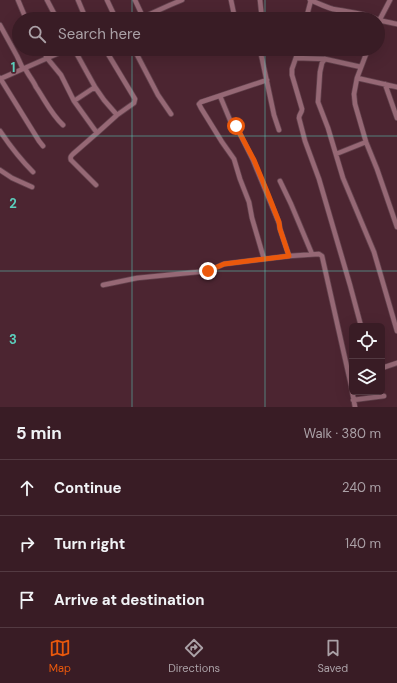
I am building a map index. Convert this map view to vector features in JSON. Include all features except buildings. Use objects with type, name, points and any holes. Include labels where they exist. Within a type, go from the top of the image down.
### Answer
[{"type":"street","points":[[18,0],[23,12]]},
{"type":"street","points":[[47,0],[53,12]]},
{"type":"street","points":[[78,0],[83,12]]},
{"type":"street","points":[[107,0],[113,12]]},
{"type":"street","points":[[136,0],[139,12]]},
{"type":"street","points":[[152,12],[169,2],[182,0]]},
{"type":"street","points":[[231,0],[234,12]]},
{"type":"street","points":[[260,0],[261,12]]},
{"type":"street","points":[[307,12],[310,0],[317,1],[331,8],[356,12]]},
{"type":"street","points":[[383,12],[390,0]]},
{"type":"street","points":[[385,22],[397,24]]},
{"type":"street","points":[[0,25],[12,47]]},
{"type":"street","points":[[17,56],[52,112],[63,125]]},
{"type":"street","points":[[43,146],[0,78],[52,56]]},
{"type":"street","points":[[78,56],[95,87],[117,115]]},
{"type":"street","points":[[96,184],[70,158],[117,115],[135,101],[109,56]]},
{"type":"street","points":[[138,56],[158,95],[171,114]]},
{"type":"street","points":[[261,56],[274,115],[279,130]]},
{"type":"street","points":[[365,56],[357,78],[354,94],[355,104],[366,142],[397,227]]},
{"type":"street","points":[[47,58],[61,75],[74,102],[97,133]]},
{"type":"street","points":[[360,323],[319,180],[299,118],[302,109],[292,75],[292,69],[296,58],[325,59],[361,66]]},
{"type":"street","points":[[325,59],[320,72],[318,102],[328,128],[344,183],[374,252],[397,331]]},
{"type":"street","points":[[357,78],[397,87]]},
{"type":"street","points":[[264,259],[249,202],[234,159],[199,104],[201,102],[267,80]]},
{"type":"street","points":[[385,84],[397,118]]},
{"type":"street","points":[[74,102],[95,87]]},
{"type":"street","points":[[220,96],[230,120],[237,128],[254,160],[279,222],[289,256]]},
{"type":"street","points":[[0,131],[23,163],[33,172]]},
{"type":"street","points":[[336,154],[366,142]]},
{"type":"street","points":[[0,170],[12,178],[32,187]]},
{"type":"street","points":[[280,181],[312,254]]},
{"type":"street","points":[[103,285],[137,278],[208,271],[224,264],[319,254],[322,256],[349,375]]},
{"type":"street","points":[[385,367],[397,364]]},
{"type":"street","points":[[352,395],[355,407]]},
{"type":"street","points":[[353,400],[384,396]]},
{"type":"route","points":[[208,271],[224,264],[289,256],[279,222],[268,194],[254,160],[236,126]]}]
